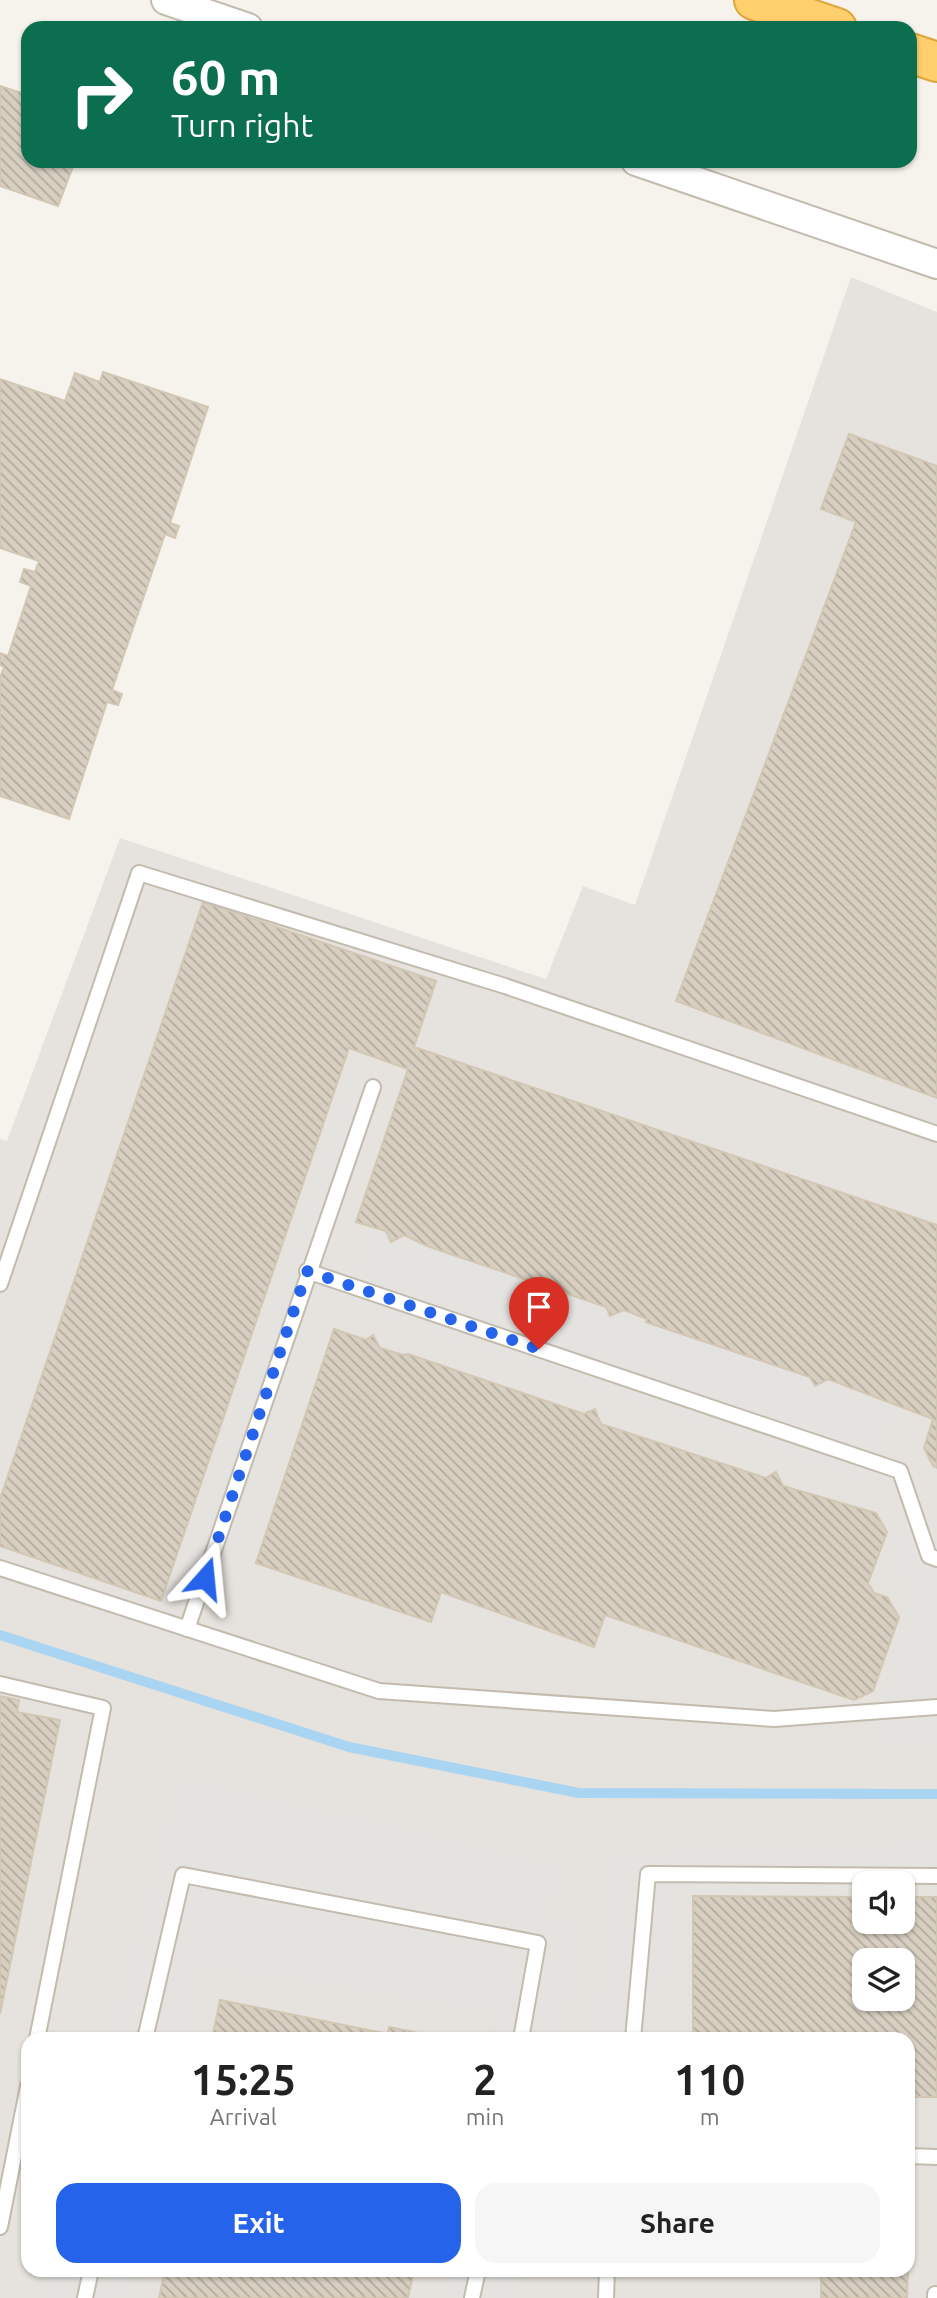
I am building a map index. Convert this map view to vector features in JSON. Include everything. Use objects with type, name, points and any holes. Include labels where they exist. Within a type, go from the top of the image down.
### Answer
[{"type":"highway","points":[[754,0],[816,21]]},
{"type":"highway","points":[[917,55],[937,62]]},
{"type":"street","points":[[166,0],[228,21]]},
{"type":"street","points":[[656,168],[937,264]]},
{"type":"lane","points":[[0,1284],[139,873],[505,986],[937,1134]]},
{"type":"lane","points":[[187,1629],[307,1271],[373,1087]]},
{"type":"lane","points":[[307,1271],[900,1471],[929,1556],[937,1559]]},
{"type":"lane","points":[[0,1568],[379,1691],[774,1718],[937,1707]]},
{"type":"lane","points":[[0,1685],[103,1708],[38,2032]]},
{"type":"lane","points":[[634,2032],[648,1874],[937,1876]]},
{"type":"lane","points":[[147,2032],[183,1875],[538,1943],[522,2032]]},
{"type":"lane","points":[[0,2227],[21,2121]]},
{"type":"lane","points":[[915,2156],[937,2157]]},
{"type":"lane","points":[[85,2298],[90,2277]]},
{"type":"lane","points":[[472,2298],[476,2277]]},
{"type":"lane","points":[[606,2298],[607,2277]]},
{"type":"shaded area","points":[[851,277],[937,312],[937,2298],[0,2298],[0,1139],[7,1141],[120,838],[546,979],[583,886],[635,905]]},
{"type":"shaded area","points":[[350,1072],[385,1083],[214,1607],[178,1595]]},
{"type":"shaded area","points":[[369,1227],[898,1408],[872,1484],[343,1304]]},
{"type":"shaded area","points":[[908,1504],[937,1516],[937,1743],[870,1743],[912,1585],[885,1569]]},
{"type":"shaded area","points":[[178,1776],[565,1865],[550,1917],[587,1923],[566,2032],[491,2032],[494,2012],[205,1968],[189,2032],[108,2032]]},
{"type":"shaded area","points":[[937,1840],[937,1886],[915,1885],[915,1871],[852,1871],[852,1888],[675,1893],[665,2032],[592,2032],[612,1852]]},
{"type":"shaded area","points":[[41,2277],[130,2277],[125,2298],[36,2298]]},
{"type":"shaded area","points":[[451,2277],[518,2277],[514,2298],[447,2298]]},
{"type":"building","points":[[0,86],[21,93],[21,168],[72,168],[58,206],[0,186]]},
{"type":"building","points":[[103,372],[208,407],[170,523],[179,526],[175,538],[165,534],[112,690],[122,694],[118,705],[107,702],[69,819],[0,796],[0,678],[4,667],[0,665],[0,653],[8,656],[31,586],[20,582],[24,569],[35,572],[39,561],[0,548],[0,379],[65,401],[75,373],[100,382]]},
{"type":"building","points":[[849,434],[937,466],[937,1098],[676,1001],[856,522],[821,509]]},
{"type":"building","points":[[203,902],[436,981],[414,1047],[937,1225],[937,1468],[933,1466],[924,1448],[933,1419],[828,1379],[815,1386],[810,1377],[646,1322],[647,1319],[624,1310],[610,1316],[606,1307],[427,1246],[404,1235],[391,1242],[386,1231],[356,1222],[408,1069],[349,1048],[161,1601],[0,1546],[0,1499]]},
{"type":"building","points":[[334,1329],[366,1340],[373,1335],[380,1348],[408,1354],[584,1414],[595,1409],[601,1424],[766,1478],[776,1472],[783,1486],[876,1513],[887,1532],[868,1583],[874,1593],[887,1597],[899,1617],[873,1691],[854,1700],[605,1615],[594,1647],[441,1592],[431,1622],[256,1563]]},
{"type":"building","points":[[0,1696],[19,1700],[17,1712],[60,1720],[0,2014]]},
{"type":"building","points":[[693,1896],[852,1897],[852,1934],[915,1934],[915,1897],[937,1897],[937,2097],[915,2097],[915,2032],[693,2032]]},
{"type":"building","points":[[220,2000],[378,2032],[213,2032]]},
{"type":"building","points":[[389,2027],[414,2032],[388,2032]]},
{"type":"building","points":[[164,2277],[412,2277],[408,2298],[159,2298]]},
{"type":"building","points":[[821,2277],[908,2277],[907,2298],[821,2298]]},
{"type":"waterway","points":[[0,1635],[349,1747],[579,1793],[937,1794]]},
{"type":"route","points":[[205,1578],[307,1271],[539,1349]]}]
